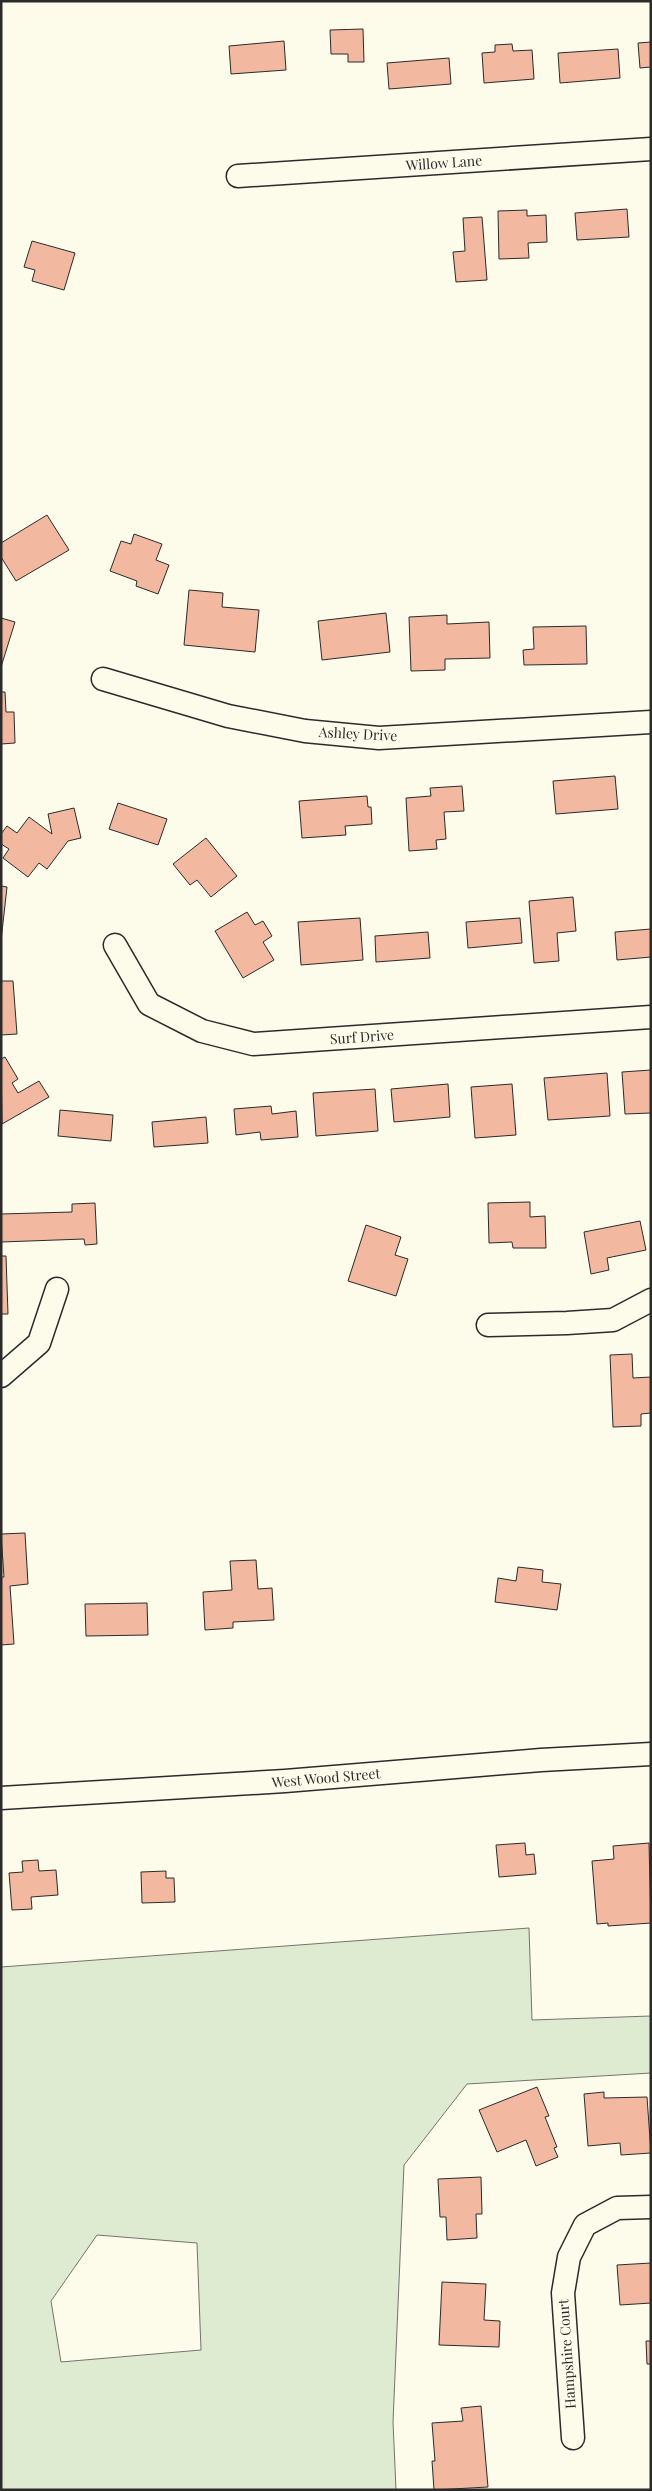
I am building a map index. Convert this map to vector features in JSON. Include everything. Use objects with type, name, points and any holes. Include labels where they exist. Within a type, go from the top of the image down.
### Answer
[{"type":"street","name":"Willow Lane","points":[[238,176],[651,149]]},
{"type":"street","name":"Ashley Drive","points":[[103,679],[228,716],[305,731],[380,738],[651,722]]},
{"type":"street","name":"Surf Drive","points":[[114,945],[149,1004],[202,1031],[253,1044],[651,1017]]},
{"type":"street","points":[[1,1376],[39,1343],[57,1289]]},
{"type":"street","points":[[488,1325],[613,1320],[651,1300]]},
{"type":"street","name":"West Wood Street","points":[[1,1798],[285,1782],[541,1760],[651,1754]]},
{"type":"street","name":"Hampshire Court","points":[[573,2438],[563,2293],[569,2257],[585,2225],[618,2208],[651,2206]]},
{"type":"green space","points":[[529,1928],[532,2020],[651,2016],[651,2073],[467,2084],[404,2165],[393,2422],[396,2490],[1,2490],[1,1967]],"holes":[[[97,2235],[197,2243],[201,2350],[61,2362],[51,2301]]]},
{"type":"building","points":[[363,29],[364,62],[348,62],[348,54],[331,54],[330,30]]},
{"type":"building","points":[[284,41],[286,70],[231,74],[229,46]]},
{"type":"building","points":[[651,42],[651,67],[640,68],[638,43]]},
{"type":"building","points":[[512,44],[513,51],[532,50],[534,79],[484,83],[482,53],[495,52],[495,45]]},
{"type":"building","points":[[618,49],[620,78],[560,83],[558,53]]},
{"type":"building","points":[[449,58],[451,84],[389,89],[387,63]]},
{"type":"building","points":[[627,209],[629,237],[577,240],[575,213]]},
{"type":"building","points":[[527,210],[527,216],[546,215],[547,242],[528,243],[529,258],[499,259],[498,211]]},
{"type":"building","points":[[482,217],[487,280],[456,282],[453,252],[465,251],[463,218]]},
{"type":"building","points":[[32,241],[75,253],[64,290],[32,281],[35,270],[24,267]]},
{"type":"building","points":[[47,515],[69,550],[16,581],[1,557],[1,543]]},
{"type":"building","points":[[134,534],[162,544],[156,560],[169,565],[158,594],[136,586],[137,581],[110,571],[121,541],[131,544]]},
{"type":"building","points":[[189,590],[223,593],[222,607],[259,610],[255,652],[184,645]]},
{"type":"building","points":[[386,613],[390,652],[322,660],[318,621]]},
{"type":"building","points":[[447,615],[447,624],[489,622],[490,658],[445,659],[445,670],[411,671],[409,617]]},
{"type":"building","points":[[1,618],[15,622],[1,667]]},
{"type":"building","points":[[586,626],[587,664],[524,665],[523,650],[534,649],[533,627]]},
{"type":"building","points":[[1,692],[5,692],[6,712],[14,712],[15,743],[1,744]]},
{"type":"building","points":[[615,776],[618,809],[556,814],[553,781]]},
{"type":"building","points":[[462,786],[464,811],[444,812],[446,839],[436,840],[437,849],[409,851],[406,798],[431,796],[430,788]]},
{"type":"building","points":[[367,796],[368,807],[371,807],[372,824],[345,826],[346,835],[302,838],[299,801]]},
{"type":"building","points":[[118,803],[167,819],[158,845],[109,829]]},
{"type":"building","points":[[74,808],[81,838],[68,841],[47,869],[39,863],[28,877],[3,858],[9,849],[1,844],[1,834],[7,826],[17,833],[29,817],[52,834],[48,814]]},
{"type":"building","points":[[206,838],[237,876],[211,897],[197,880],[190,885],[173,864]]},
{"type":"building","points":[[1,886],[7,887],[1,941]]},
{"type":"building","points":[[573,897],[576,931],[557,933],[559,961],[534,963],[529,901]]},
{"type":"building","points":[[247,912],[255,925],[263,921],[272,936],[263,942],[274,960],[243,978],[215,931]]},
{"type":"building","points":[[360,918],[363,960],[301,965],[298,922]]},
{"type":"building","points":[[520,918],[522,943],[468,948],[466,922]]},
{"type":"building","points":[[651,929],[651,957],[617,960],[615,932]]},
{"type":"building","points":[[428,932],[430,958],[376,962],[375,936]]},
{"type":"building","points":[[1,981],[13,981],[17,1034],[1,1035]]},
{"type":"building","points":[[5,1057],[18,1079],[12,1083],[18,1093],[39,1081],[49,1097],[2,1124],[1,1059]]},
{"type":"building","points":[[651,1070],[651,1113],[625,1114],[622,1072]]},
{"type":"building","points":[[607,1073],[610,1116],[548,1120],[544,1078]]},
{"type":"building","points":[[448,1084],[450,1117],[394,1122],[391,1089]]},
{"type":"building","points":[[512,1084],[516,1135],[475,1138],[471,1087]]},
{"type":"building","points":[[375,1089],[378,1131],[316,1136],[313,1093]]},
{"type":"building","points":[[271,1106],[272,1114],[296,1111],[298,1137],[261,1140],[260,1132],[236,1135],[234,1109]]},
{"type":"building","points":[[60,1110],[113,1115],[111,1141],[58,1136]]},
{"type":"building","points":[[206,1117],[208,1143],[154,1147],[152,1122]]},
{"type":"building","points":[[530,1202],[530,1217],[545,1216],[546,1248],[513,1248],[512,1242],[489,1243],[488,1203]]},
{"type":"building","points":[[95,1203],[97,1244],[85,1245],[84,1239],[1,1242],[1,1214],[72,1212],[72,1204]]},
{"type":"building","points":[[640,1221],[646,1250],[607,1258],[609,1270],[591,1274],[584,1232]]},
{"type":"building","points":[[366,1225],[401,1237],[395,1255],[408,1259],[396,1296],[348,1281]]},
{"type":"building","points":[[1,1256],[6,1256],[8,1314],[1,1314]]},
{"type":"building","points":[[632,1354],[633,1378],[651,1377],[651,1413],[641,1414],[641,1426],[613,1427],[610,1355]]},
{"type":"building","points":[[25,1533],[28,1584],[10,1586],[14,1644],[1,1645],[1,1577],[4,1577],[1,1534]]},
{"type":"building","points":[[256,1560],[258,1589],[272,1588],[274,1620],[233,1622],[233,1628],[205,1630],[203,1592],[232,1590],[230,1561]]},
{"type":"building","points":[[518,1567],[543,1570],[542,1582],[561,1584],[557,1610],[495,1602],[498,1578],[516,1581]]},
{"type":"building","points":[[147,1603],[148,1635],[86,1636],[85,1604]]},
{"type":"building","points":[[525,1843],[526,1855],[534,1854],[536,1874],[499,1877],[496,1845]]},
{"type":"building","points":[[649,1843],[651,1923],[608,1926],[608,1923],[597,1924],[592,1861],[614,1859],[613,1846]]},
{"type":"building","points":[[38,1860],[39,1871],[56,1870],[58,1895],[31,1897],[32,1909],[12,1910],[9,1873],[23,1872],[22,1861]]},
{"type":"building","points":[[166,1871],[166,1878],[174,1878],[175,1902],[142,1903],[141,1872]]},
{"type":"building","points":[[537,2087],[549,2116],[545,2117],[557,2147],[554,2148],[558,2157],[536,2166],[526,2140],[497,2152],[479,2110]]},
{"type":"building","points":[[604,2092],[604,2098],[647,2097],[651,2153],[621,2155],[620,2143],[588,2146],[584,2094]]},
{"type":"building","points":[[481,2177],[482,2214],[476,2214],[477,2238],[447,2240],[446,2217],[440,2217],[438,2179]]},
{"type":"building","points":[[651,2263],[651,2303],[620,2305],[617,2265]]},
{"type":"building","points":[[442,2282],[486,2284],[484,2320],[500,2321],[499,2347],[439,2345]]},
{"type":"building","points":[[646,2341],[651,2341],[651,2364],[647,2364]]},
{"type":"building","points":[[481,2406],[488,2487],[434,2490],[432,2461],[435,2461],[432,2423],[463,2421],[461,2408]]}]
